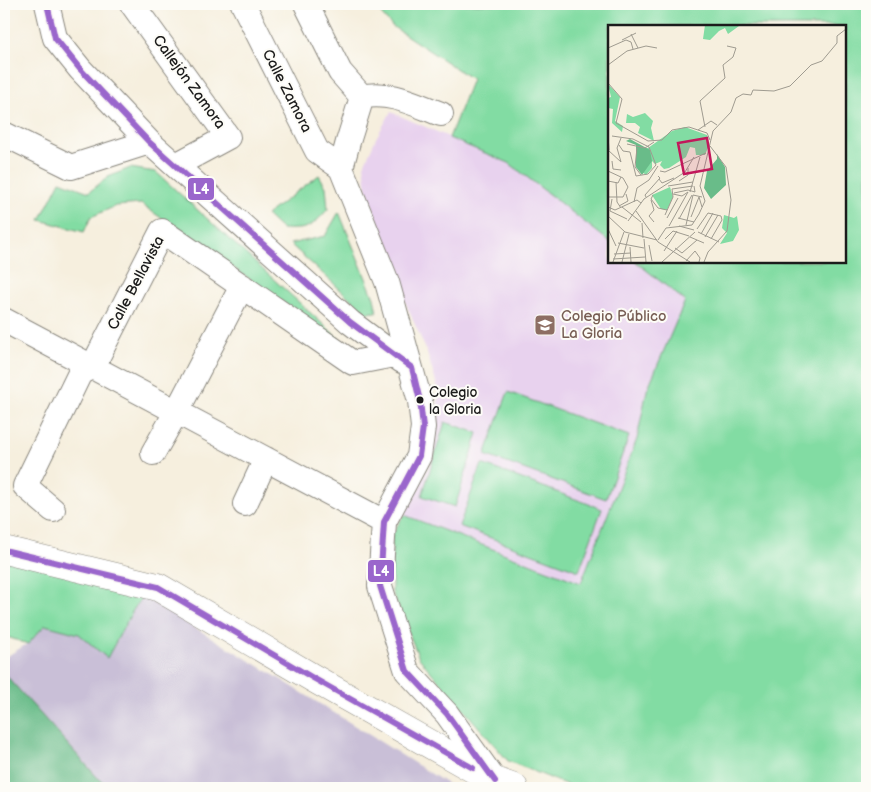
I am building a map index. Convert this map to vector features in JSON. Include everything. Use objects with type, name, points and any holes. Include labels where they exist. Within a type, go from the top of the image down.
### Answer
[{"type":"street","points":[[47,4],[55,38],[80,70],[150,142],[350,322],[403,361]]},
{"type":"street","name":"Callejón Zamora","points":[[132,4],[228,137],[176,166]]},
{"type":"street","name":"Calle Zamora","points":[[243,4],[317,151],[341,168]]},
{"type":"street","points":[[306,4],[340,72],[362,98]]},
{"type":"street","points":[[362,98],[373,94],[386,95],[441,114]]},
{"type":"street","points":[[362,98],[341,168],[387,282],[403,361],[420,401],[423,427],[419,456],[384,522],[380,586],[407,671],[447,714],[505,785]]},
{"type":"street","points":[[4,134],[71,167],[150,142]]},
{"type":"street","name":"Calle Bellavista","points":[[53,510],[25,486],[80,373],[93,366],[162,230],[353,363],[403,361]]},
{"type":"street","points":[[153,453],[178,412],[242,286]]},
{"type":"street","points":[[4,320],[384,522]]},
{"type":"street","points":[[244,504],[266,459]]},
{"type":"street","points":[[4,550],[158,587],[303,672],[505,785]]},
{"type":"shaded area","name":"Colegio Público La Gloria","points":[[391,112],[509,163],[608,240],[608,262],[636,262],[685,301],[647,390],[637,439],[581,584],[404,515],[431,461],[438,417],[438,389],[426,350],[403,297],[367,191],[364,165],[376,138]]},
{"type":"shaded area","points":[[142,596],[277,677],[454,788],[111,788],[97,777],[4,673],[4,658],[27,644],[44,625],[79,634],[132,612]]},
{"type":"green space","points":[[372,4],[867,4],[867,788],[575,788],[508,761],[419,658],[392,592],[392,534],[404,515],[581,583],[637,439],[647,390],[685,301],[636,262],[846,262],[846,25],[608,25],[608,240],[509,163],[449,138],[472,79],[392,26]]},
{"type":"green space","points":[[130,168],[156,172],[348,347],[141,204],[116,206],[91,217],[84,232],[40,220],[60,181],[89,192],[108,177]]},
{"type":"green space","points":[[319,175],[326,187],[328,209],[317,221],[303,228],[281,229],[266,215]]},
{"type":"green space","points":[[339,212],[374,298],[377,312],[366,313],[290,244],[325,236]]},
{"type":"green space","points":[[508,392],[629,436],[606,499],[485,455]]},
{"type":"green space","points":[[445,422],[478,433],[455,507],[422,496]]},
{"type":"green space","points":[[482,464],[602,509],[579,571],[459,526]]},
{"type":"green space","points":[[4,550],[142,596],[107,658],[79,634],[45,625],[28,644],[4,636]]},
{"type":"green space","points":[[4,673],[97,777],[111,788],[4,788]]},
{"type":"transit line","name":"L4","points":[[47,4],[55,38],[80,69],[149,142],[350,322],[412,368],[420,401],[423,427],[419,456],[384,522],[380,586],[407,671],[447,714],[495,781]]},
{"type":"transit line","name":"L4","points":[[4,550],[158,587],[313,678],[473,768]]},
{"type":"place","name":"Colegio Público La Gloria","points":[[545,325]]},
{"type":"place","name":"Colegio la Gloria","points":[[420,400]]}]
